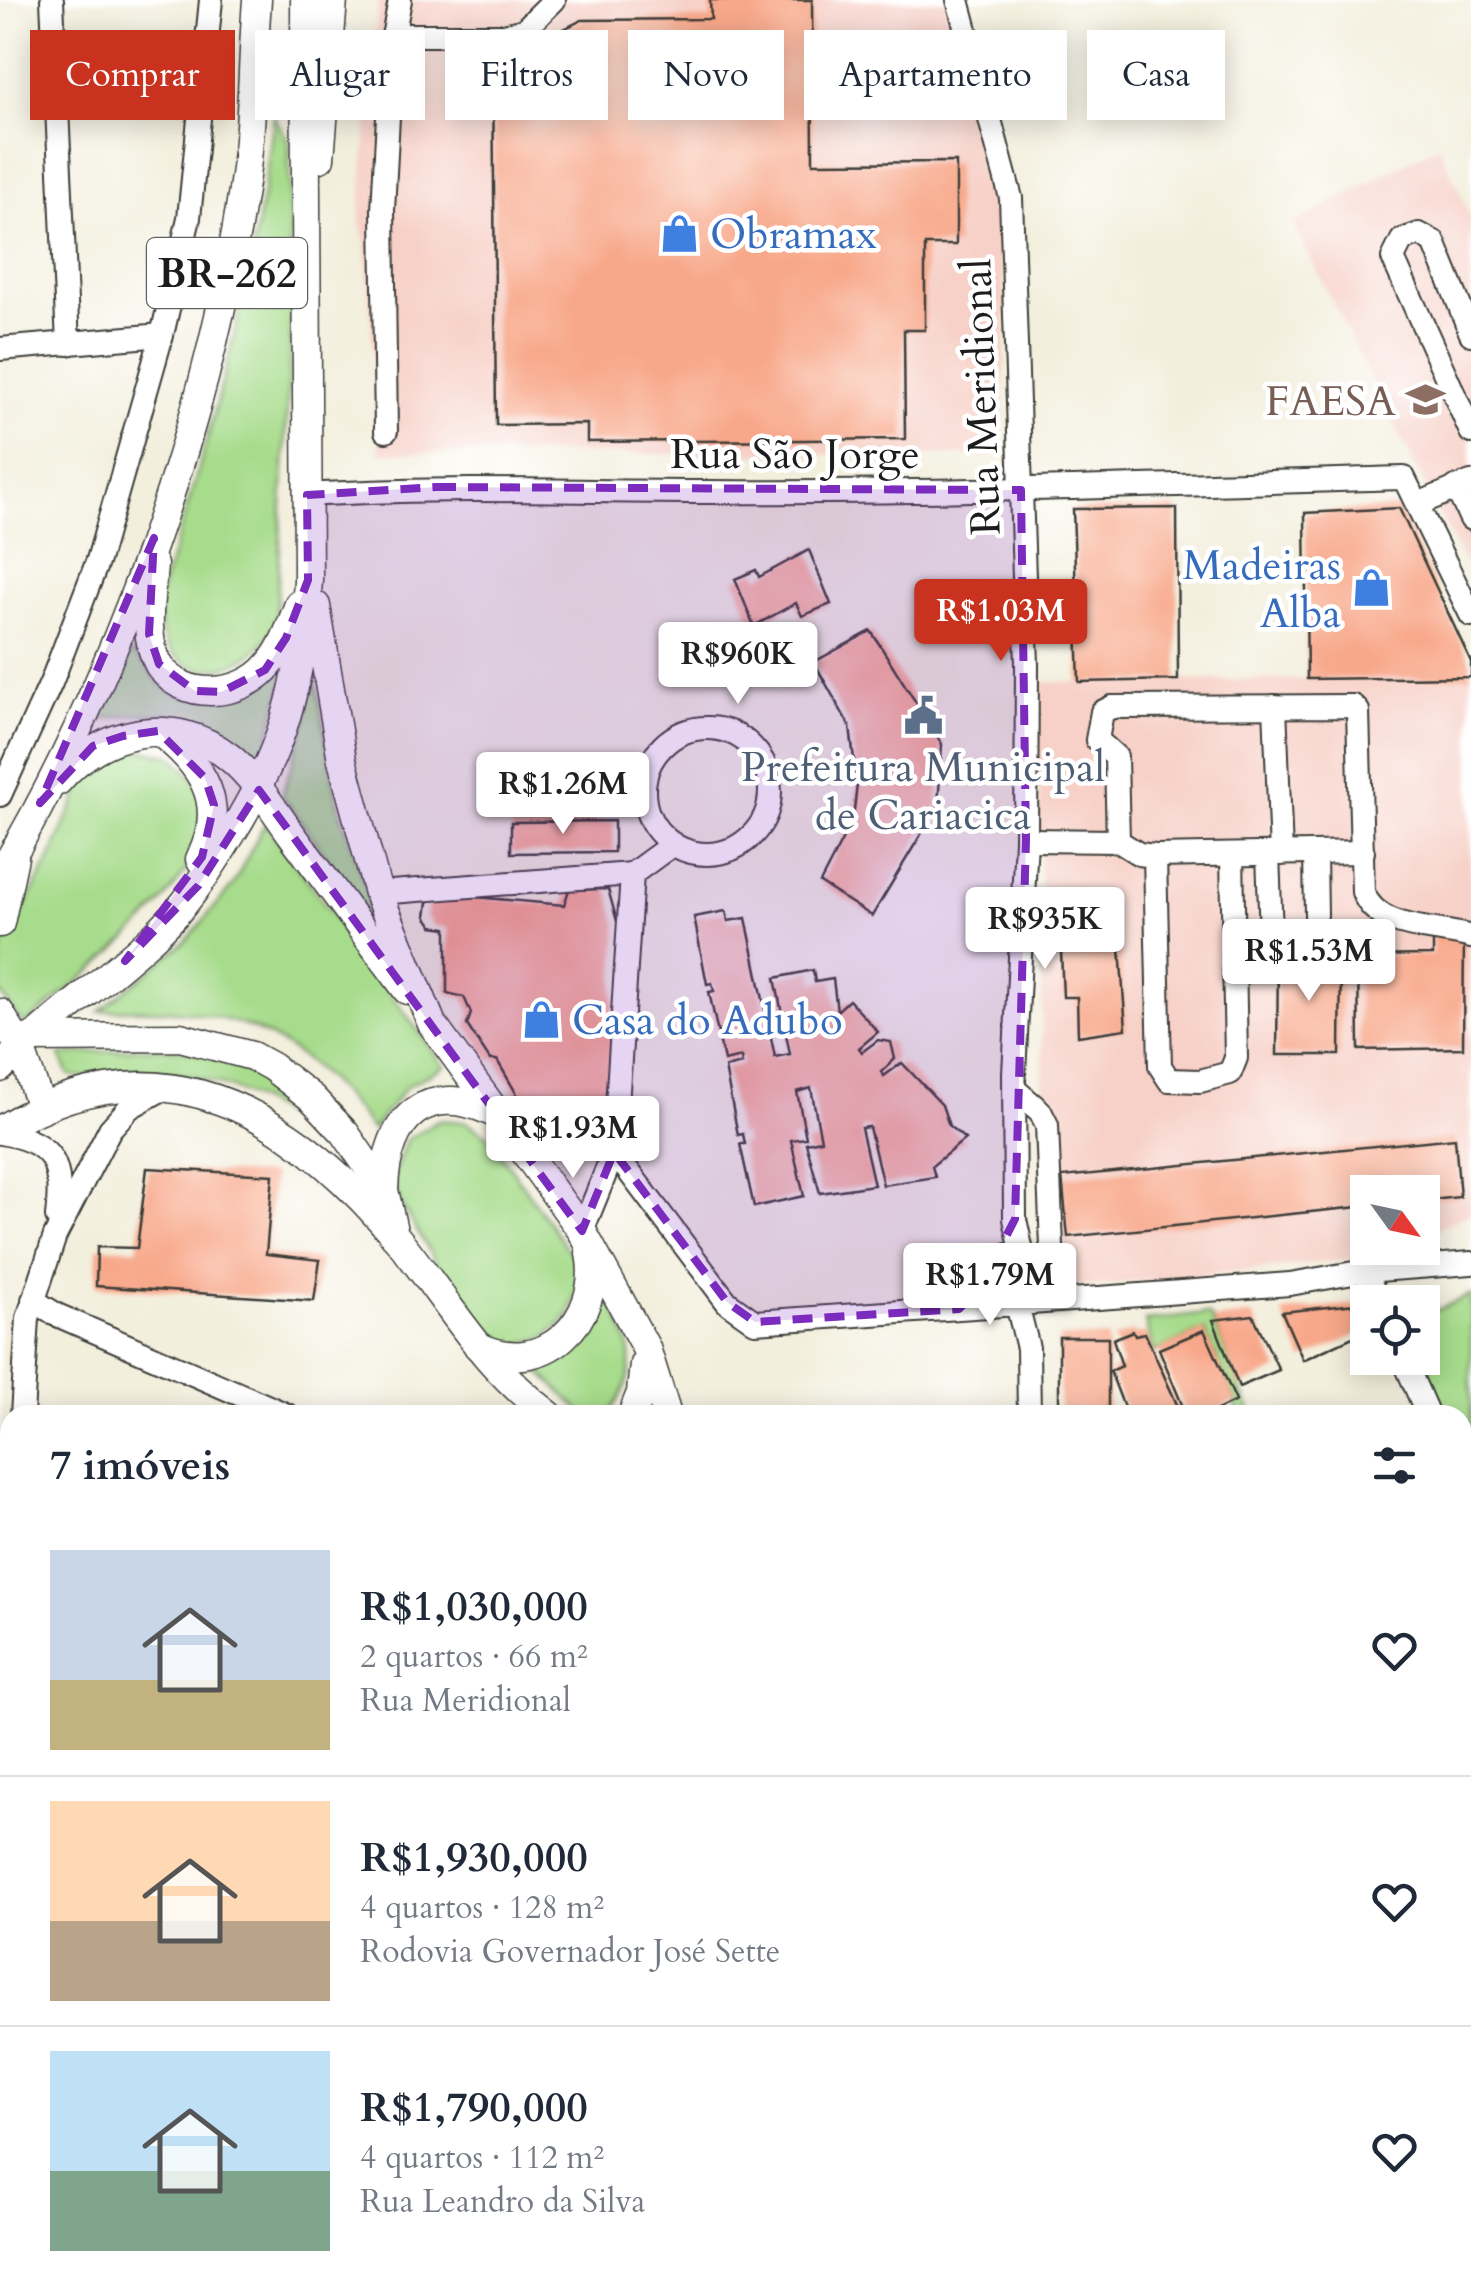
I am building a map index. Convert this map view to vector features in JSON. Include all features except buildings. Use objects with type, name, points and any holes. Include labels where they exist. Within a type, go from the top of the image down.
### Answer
[{"type":"main road","name":"BR-262","points":[[0,876],[40,803],[154,538],[216,336],[240,206],[257,0]]},
{"type":"main road","name":"BR-262","points":[[16,1051],[158,932],[198,886],[259,790],[283,737],[296,692],[308,580],[306,0]]},
{"type":"main road","name":"BR-262","points":[[331,30],[333,0]]},
{"type":"main road","name":"BR-262","points":[[308,269],[325,120]]},
{"type":"main road","points":[[154,538],[150,634],[159,664],[174,680],[195,691],[221,692],[266,670],[286,638],[308,580]]},
{"type":"main road","points":[[308,580],[321,624],[342,760],[378,892],[432,1024]]},
{"type":"main road","points":[[125,961],[202,857],[212,830],[214,805],[205,778],[182,750],[158,731]]},
{"type":"main road","points":[[40,803],[93,746],[158,731],[208,743],[232,759],[502,1116],[582,1230],[646,1348],[664,1405]]},
{"type":"main road","points":[[0,923],[15,850]]},
{"type":"main road","points":[[0,1013],[41,1107]]},
{"type":"main road","points":[[16,1051],[180,1037],[252,1056],[291,1079],[312,1098],[344,1134],[384,1190]]},
{"type":"main road","points":[[16,1051],[51,1078],[83,1094]]},
{"type":"main road","points":[[0,1132],[41,1107],[117,1087],[166,1088],[226,1100],[268,1121],[327,1166],[395,1236],[472,1343],[539,1405]]},
{"type":"main road","points":[[395,1236],[384,1190],[391,1139],[414,1111],[451,1099],[502,1116]]},
{"type":"main road","points":[[472,1343],[493,1354],[522,1358],[562,1340],[576,1324],[591,1290],[593,1269],[582,1230]]},
{"type":"main road","points":[[636,1405],[646,1348]]},
{"type":"street","points":[[52,0],[68,344]]},
{"type":"street","points":[[0,795],[51,683],[98,560],[162,334],[189,218],[212,0]]},
{"type":"street","points":[[340,30],[346,0]]},
{"type":"street","points":[[393,30],[400,0]]},
{"type":"street","points":[[425,36],[504,35],[524,30],[554,0]]},
{"type":"street","name":"Rua Meridional","points":[[958,0],[1011,198],[1021,490],[1026,840],[1014,1089],[1014,1218]]},
{"type":"street","points":[[386,431],[383,210],[388,120]]},
{"type":"street","points":[[1471,334],[1434,242],[1419,234],[1402,240],[1393,258],[1471,432]]},
{"type":"street","points":[[0,349],[162,334]]},
{"type":"street","name":"Rua São Jorge","points":[[307,494],[436,487],[707,492],[1021,490],[1404,478],[1418,504]]},
{"type":"street","points":[[1471,518],[1463,485],[1418,504],[1471,615]]},
{"type":"street","points":[[1118,841],[1116,756],[1097,740],[1102,712],[1112,706],[1352,706],[1358,712],[1363,892],[1369,909],[1386,920],[1471,937]]},
{"type":"street","points":[[1271,936],[1275,706]]},
{"type":"street","points":[[691,730],[730,732],[747,741],[760,756],[770,787],[766,813],[756,830],[724,852],[704,854],[673,844],[654,826],[646,808],[644,788],[658,752],[691,730]]},
{"type":"street","points":[[1026,840],[1118,841],[1140,854],[1154,856],[1363,852]]},
{"type":"street","points":[[378,892],[632,874],[673,844]]},
{"type":"street","points":[[1316,853],[1316,915]]},
{"type":"street","points":[[1154,856],[1160,1066],[1169,1080],[1200,1081],[1230,1073],[1236,1058],[1232,855]]},
{"type":"street","points":[[582,1230],[614,1152],[632,874]]},
{"type":"street","points":[[23,1405],[33,1300],[55,1236],[110,1129],[130,1108],[166,1088]]},
{"type":"street","points":[[1014,1089],[1040,1111],[1047,1124],[1052,1247],[1028,1269]]},
{"type":"street","points":[[41,1107],[50,1155],[62,1182],[55,1236]]},
{"type":"street","points":[[0,1132],[41,1145],[50,1155]]},
{"type":"street","points":[[614,1152],[727,1302],[756,1322],[1290,1284],[1365,1271],[1471,1263]]},
{"type":"street","points":[[959,1309],[979,1289],[1014,1218]]},
{"type":"street","points":[[1010,1304],[1029,1294],[1028,1269],[1014,1218]]},
{"type":"street","points":[[987,1269],[1003,1256],[1028,1269]]},
{"type":"street","points":[[987,1269],[987,1293],[1010,1304],[1028,1348],[1029,1405]]},
{"type":"street","points":[[1365,1271],[1371,1285]]},
{"type":"street","points":[[33,1300],[56,1315],[265,1405]]},
{"type":"street","points":[[1410,1375],[1424,1405]]},
{"type":"highlighted area","points":[[436,487],[1021,490],[1026,840],[1015,1219],[979,1289],[959,1309],[755,1322],[727,1302],[614,1152],[582,1231],[259,790],[198,886],[125,961],[202,857],[214,805],[205,778],[158,731],[123,736],[93,746],[40,803],[154,538],[149,634],[159,664],[195,691],[221,692],[265,670],[286,638],[308,580],[307,495]]},
{"type":"shaded area","name":"Obramax","points":[[378,0],[950,0],[958,30],[804,30],[804,120],[984,120],[1006,302],[1002,447],[992,455],[379,453],[366,247],[359,220],[368,120],[425,120],[425,30],[375,30]]},
{"type":"shaded area","name":"FAESA","points":[[1439,145],[1471,219],[1471,576],[1293,224]]},
{"type":"shaded area","points":[[1471,677],[1471,1213],[1440,1228],[1440,1175],[1350,1175],[1350,1260],[1045,1291],[1038,682]]},
{"type":"green space","points":[[276,120],[289,142],[291,333],[276,621],[266,639],[236,663],[200,668],[184,662],[170,650],[161,631],[158,599],[228,360]]},
{"type":"green space","points":[[132,652],[161,684],[178,695],[289,662],[259,776],[223,738],[186,719],[144,714],[92,721]]},
{"type":"green space","points":[[313,667],[338,804],[381,932],[282,795],[306,720]]},
{"type":"green space","points":[[132,748],[172,756],[200,785],[200,840],[172,890],[150,916],[97,966],[24,1025],[0,993],[1,950],[48,864],[86,776],[106,757]]},
{"type":"green space","points":[[265,823],[444,1066],[406,1087],[372,1130],[315,1067],[254,1029],[184,1012],[100,1011],[187,940],[233,885]]},
{"type":"green space","points":[[145,1048],[210,1054],[268,1075],[305,1101],[323,1120],[370,1189],[313,1136],[247,1095],[184,1075],[83,1078],[69,1075],[60,1055]]},
{"type":"green space","points":[[440,1120],[467,1122],[489,1137],[571,1254],[578,1285],[569,1315],[546,1337],[516,1345],[486,1336],[474,1326],[400,1203],[393,1177],[406,1140]]},
{"type":"green space","points":[[1007,1258],[1023,1264],[1029,1280],[1023,1296],[1007,1302],[991,1296],[985,1280],[991,1264]]},
{"type":"green space","points":[[603,1285],[630,1350],[627,1380],[615,1405],[574,1405],[530,1363]]},
{"type":"green space","points":[[1471,1295],[1471,1405],[1429,1405],[1416,1375],[1440,1375],[1440,1309]]},
{"type":"green space","points":[[1206,1314],[1211,1317],[1248,1405],[1236,1405],[1204,1330],[1154,1352],[1145,1321]]},
{"type":"place","name":"Obramax","points":[[680,233]]},
{"type":"place","name":"FAESA","points":[[1426,400]]},
{"type":"place","name":"Madeiras Alba","points":[[1371,588]]},
{"type":"place","name":"Prefeitura Municipal de Cariacica","points":[[923,715]]},
{"type":"place","name":"Casa do Adubo","points":[[542,1019]]}]
